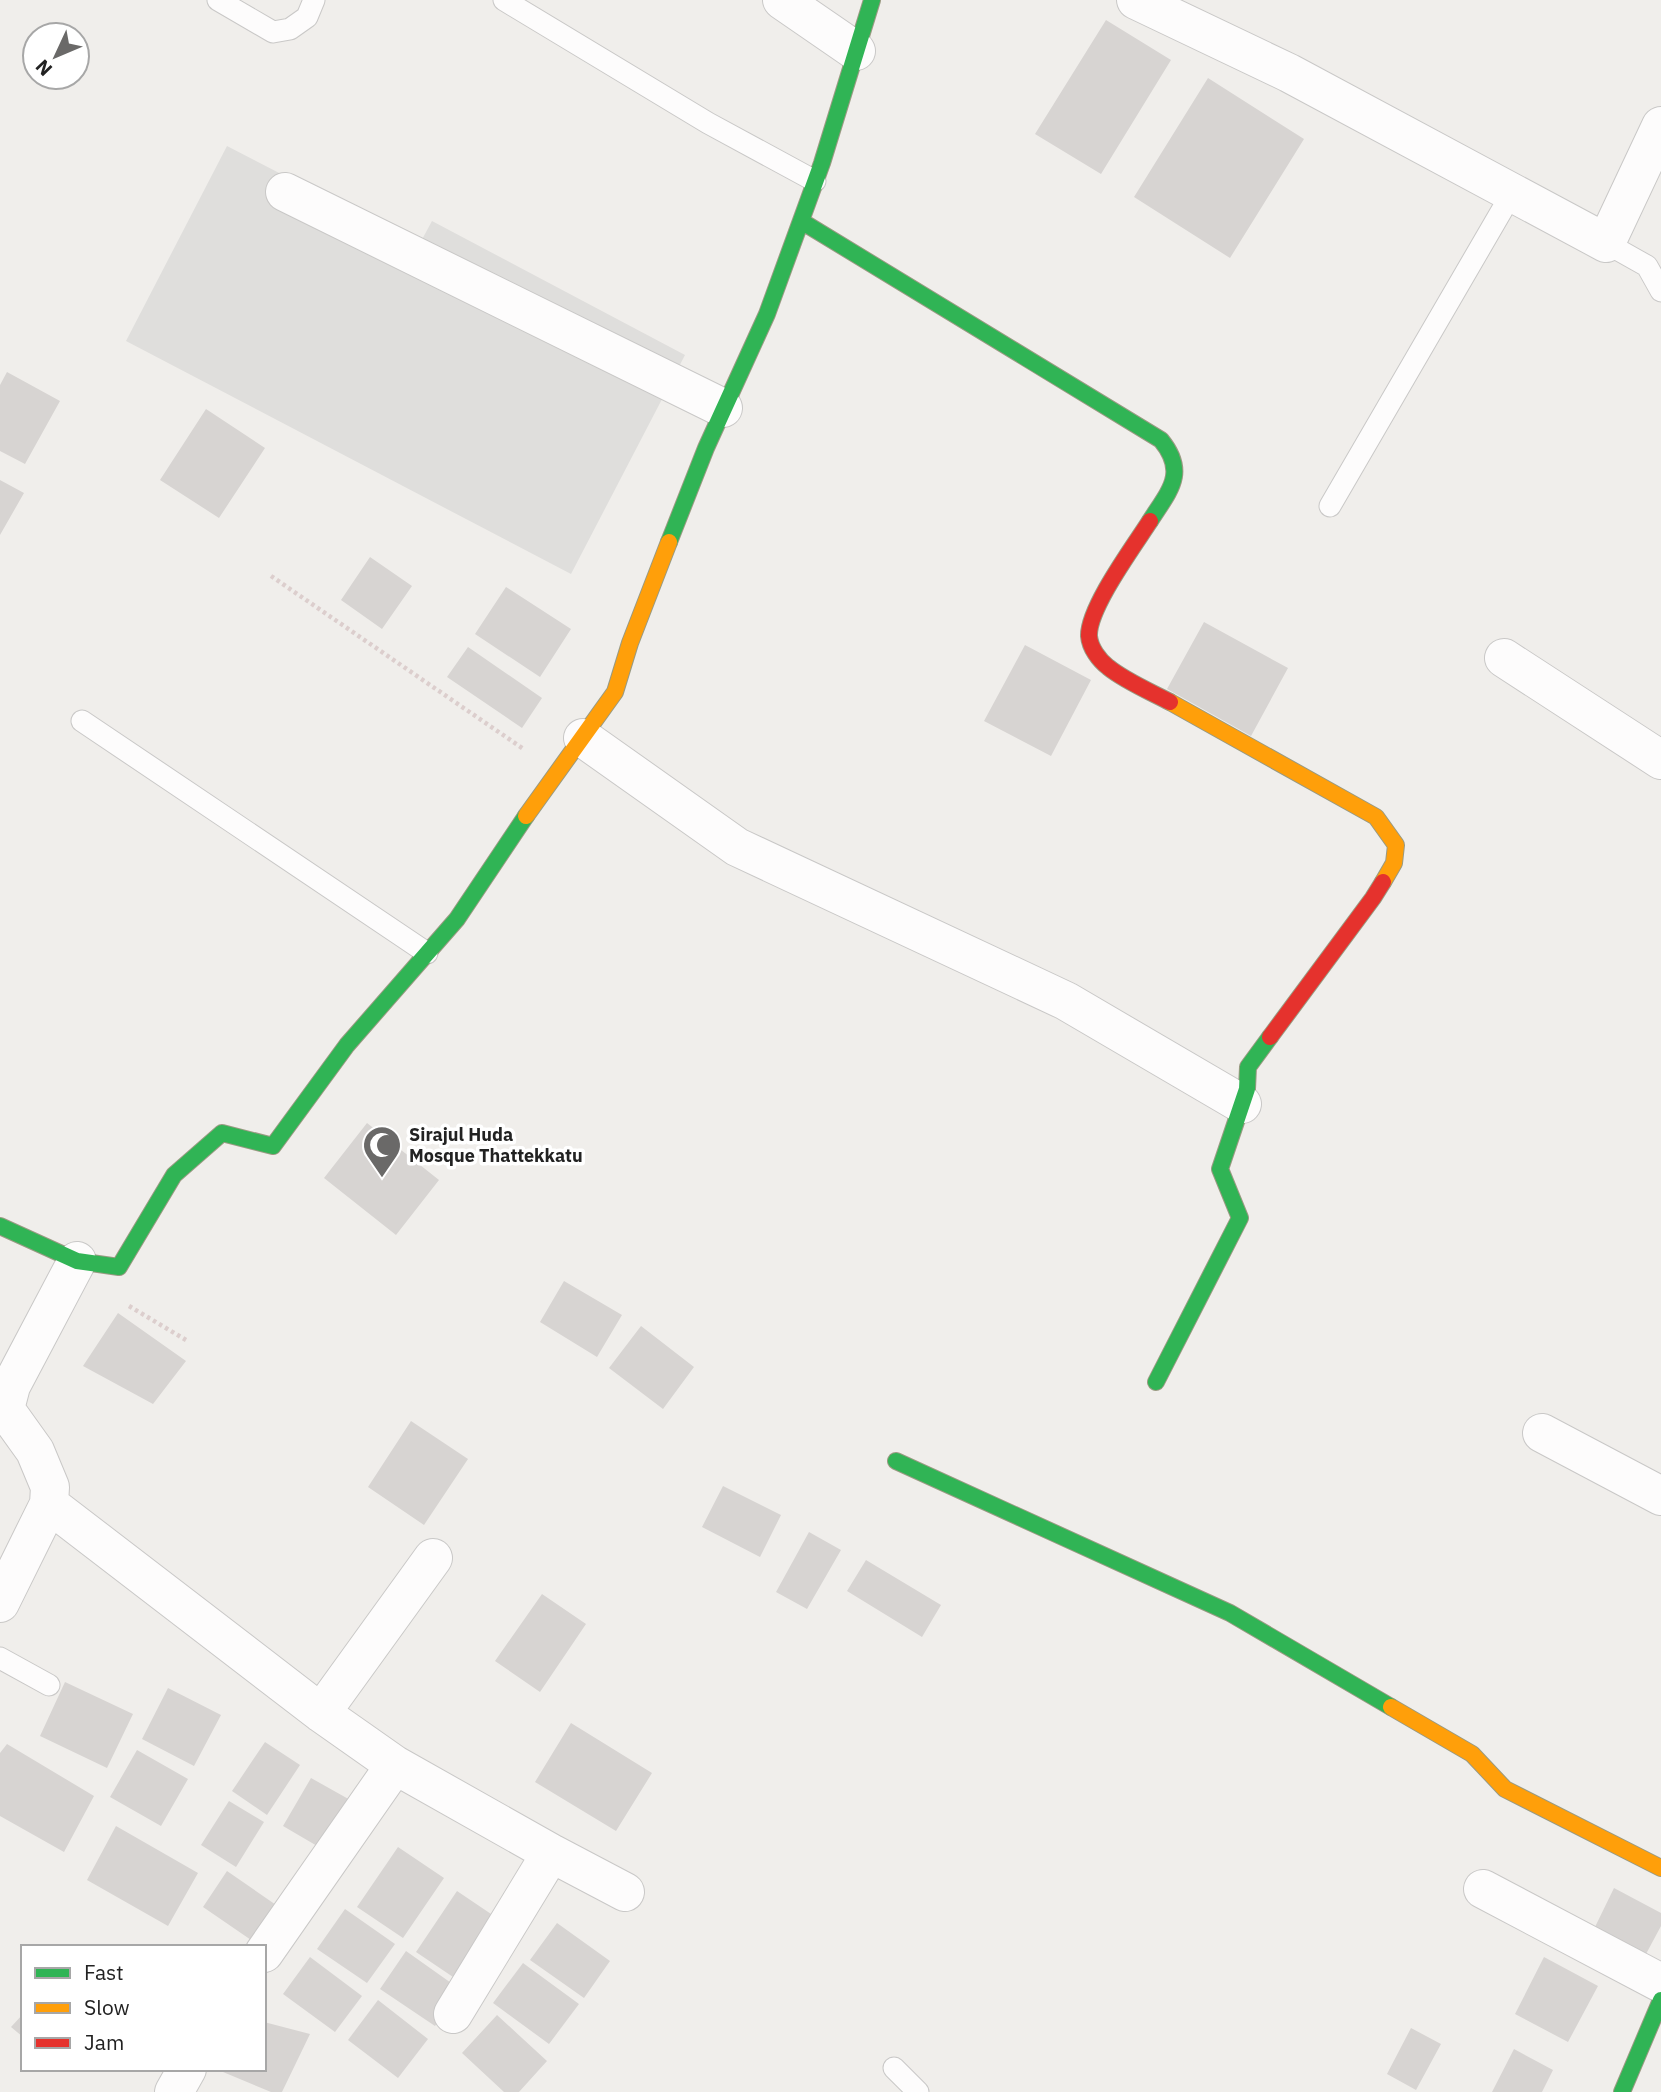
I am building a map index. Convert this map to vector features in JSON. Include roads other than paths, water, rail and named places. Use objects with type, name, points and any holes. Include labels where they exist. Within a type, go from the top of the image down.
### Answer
[{"type":"street","points":[[782,0],[856,51]]},
{"type":"street","points":[[0,1226],[77,1261],[119,1267],[174,1175],[222,1133],[273,1146],[346,1045],[457,919],[615,692],[630,643],[706,448],[767,314],[815,181],[872,0]]},
{"type":"street","points":[[1136,0],[1289,72],[1606,243],[1661,126]]},
{"type":"street","points":[[285,192],[723,408]]},
{"type":"street","points":[[801,221],[1161,440],[1173,455],[1176,469],[1174,483],[1097,605],[1089,623],[1094,654],[1110,669],[1376,817],[1396,845],[1394,863],[1373,898],[1248,1068],[1247,1088],[1220,1169],[1241,1218],[1156,1382]]},
{"type":"street","points":[[1504,658],[1661,760]]},
{"type":"street","points":[[583,738],[737,847],[1066,1001],[1242,1104]]},
{"type":"street","points":[[0,1603],[49,1504],[50,1487],[35,1451],[5,1409],[11,1386],[77,1261]]},
{"type":"street","points":[[1542,1433],[1661,1496]]},
{"type":"street","points":[[897,1461],[1230,1612],[1472,1754],[1505,1788],[1661,1868]]},
{"type":"street","points":[[49,1504],[321,1713],[395,1765],[625,1892]]},
{"type":"street","points":[[321,1713],[433,1558]]},
{"type":"street","points":[[266,1950],[395,1765]]},
{"type":"street","points":[[453,2014],[551,1853]]},
{"type":"street","points":[[1483,1889],[1661,1983]]},
{"type":"street","points":[[1622,2092],[1661,2000]]},
{"type":"street","points":[[174,2092],[186,2071]]},
{"type":"lane","points":[[218,0],[274,32],[290,29],[307,17],[314,0]]},
{"type":"lane","points":[[504,0],[708,123],[815,181]]},
{"type":"lane","points":[[1330,506],[1512,194]]},
{"type":"lane","points":[[1606,243],[1647,266],[1660,287]]},
{"type":"lane","points":[[82,721],[427,953]]},
{"type":"lane","points":[[0,1658],[49,1685]]},
{"type":"lane","points":[[894,2068],[918,2092]]},
{"type":"place","name":"Sirajul Huda Mosque Thattekkatu","points":[[382,1179]]}]
